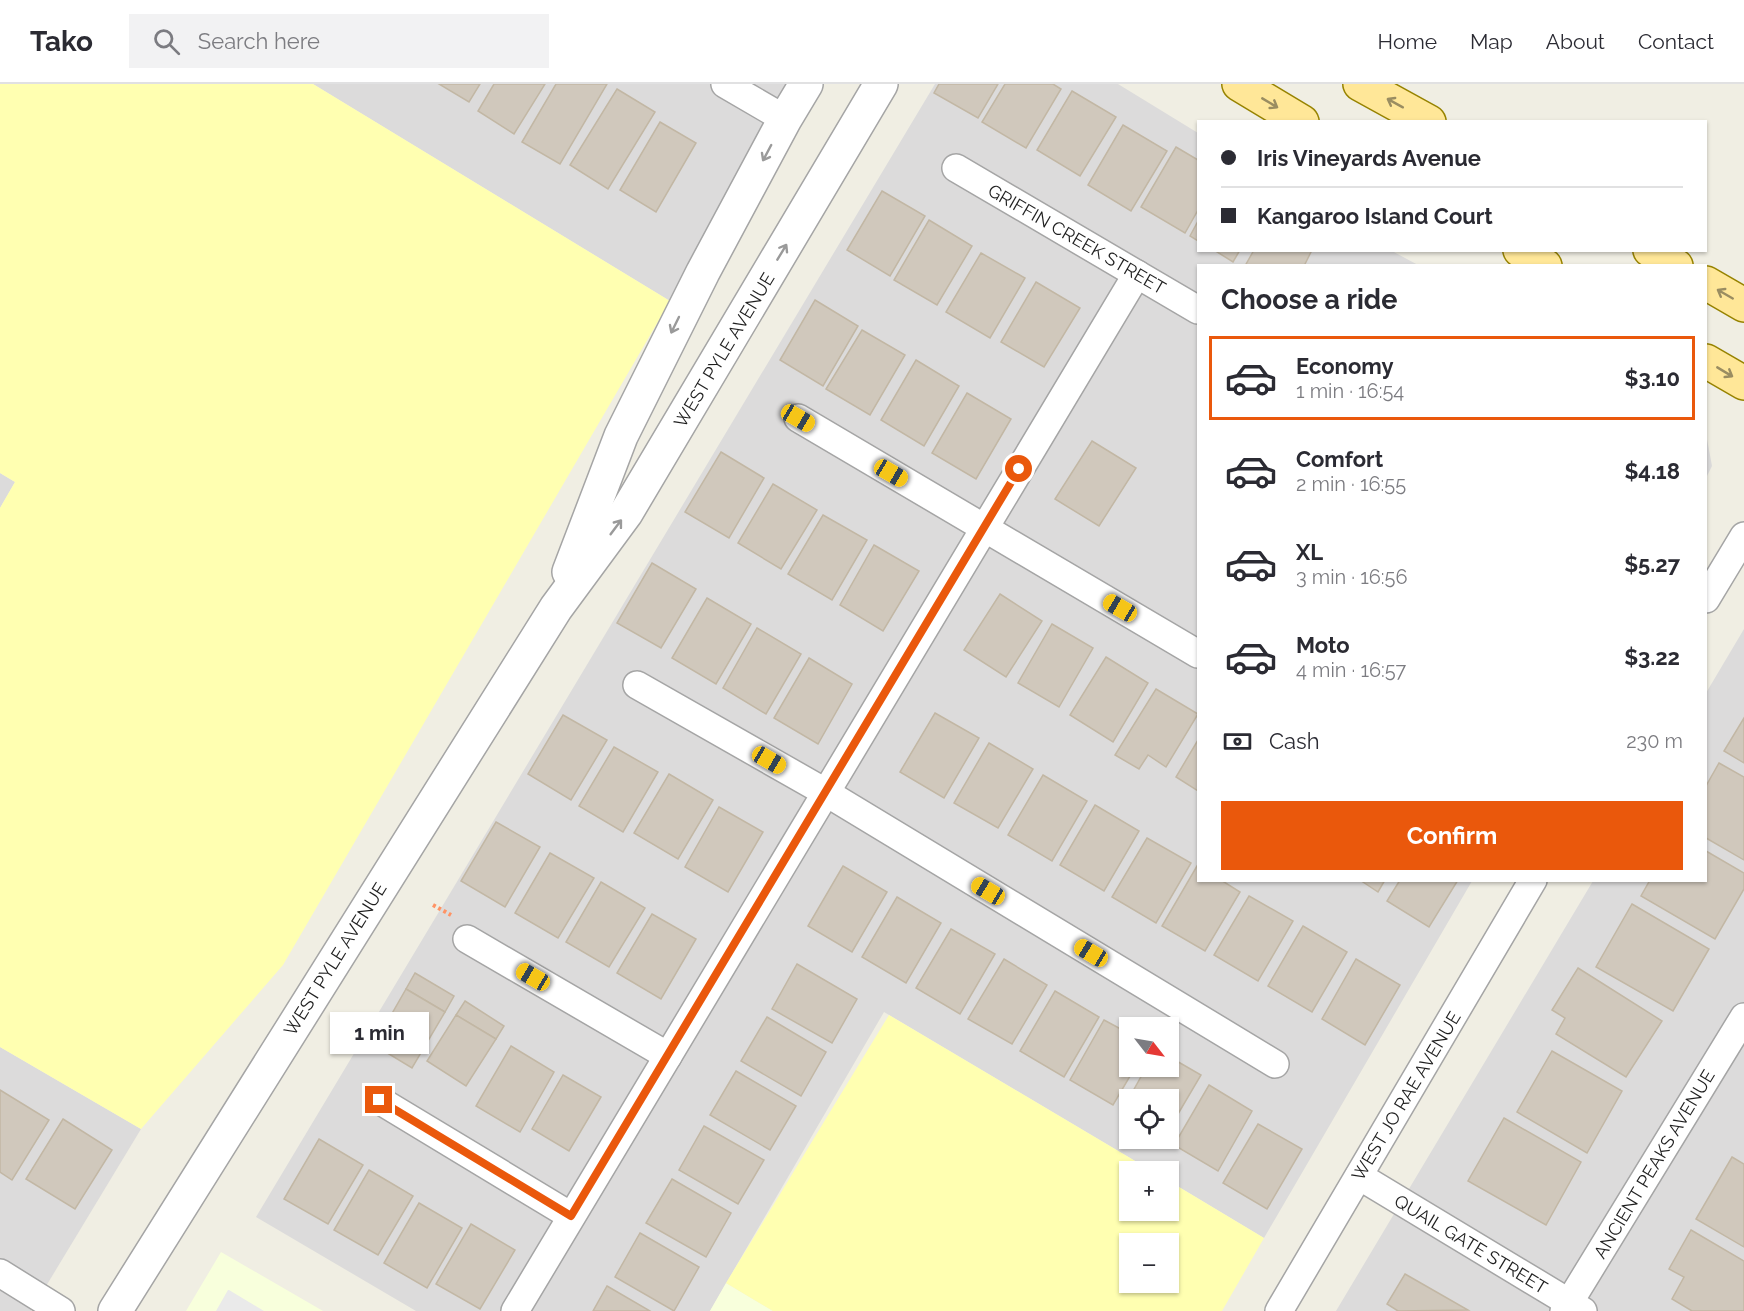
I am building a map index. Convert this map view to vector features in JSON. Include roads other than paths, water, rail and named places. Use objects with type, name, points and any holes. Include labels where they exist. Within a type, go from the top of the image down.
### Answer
[{"type":"main road","points":[[1239,84],[1299,120]]},
{"type":"main road","points":[[1360,84],[1425,120]]},
{"type":"main road","points":[[1523,252],[1542,264]]},
{"type":"main road","points":[[1653,252],[1673,264]]},
{"type":"main road","points":[[1707,284],[1744,305]]},
{"type":"main road","points":[[1707,362],[1744,383]]},
{"type":"street","points":[[725,84],[785,119]]},
{"type":"street","name":"WEST PYLE AVENUE","points":[[556,608],[621,436],[682,311],[806,84]]},
{"type":"street","name":"WEST PYLE AVENUE","points":[[115,1311],[556,608],[626,513],[881,84]]},
{"type":"street","name":"GRIFFIN CREEK STREET","points":[[956,168],[1197,309]]},
{"type":"street","points":[[514,1311],[1137,274]]},
{"type":"street","points":[[798,418],[1197,653]]},
{"type":"street","points":[[1707,597],[1744,536]]},
{"type":"street","points":[[637,685],[825,792],[1275,1064]]},
{"type":"street","name":"WEST JO RAE AVENUE","points":[[1279,1311],[1532,882]]},
{"type":"street","points":[[467,939],[668,1056]]},
{"type":"street","name":"ANCIENT PEAKS AVENUE","points":[[1572,1308],[1744,1017]]},
{"type":"street","points":[[379,1100],[571,1216]]},
{"type":"street","name":"QUAIL GATE STREET","points":[[1359,1176],[1572,1308]]},
{"type":"street","points":[[0,1274],[61,1311]]}]
